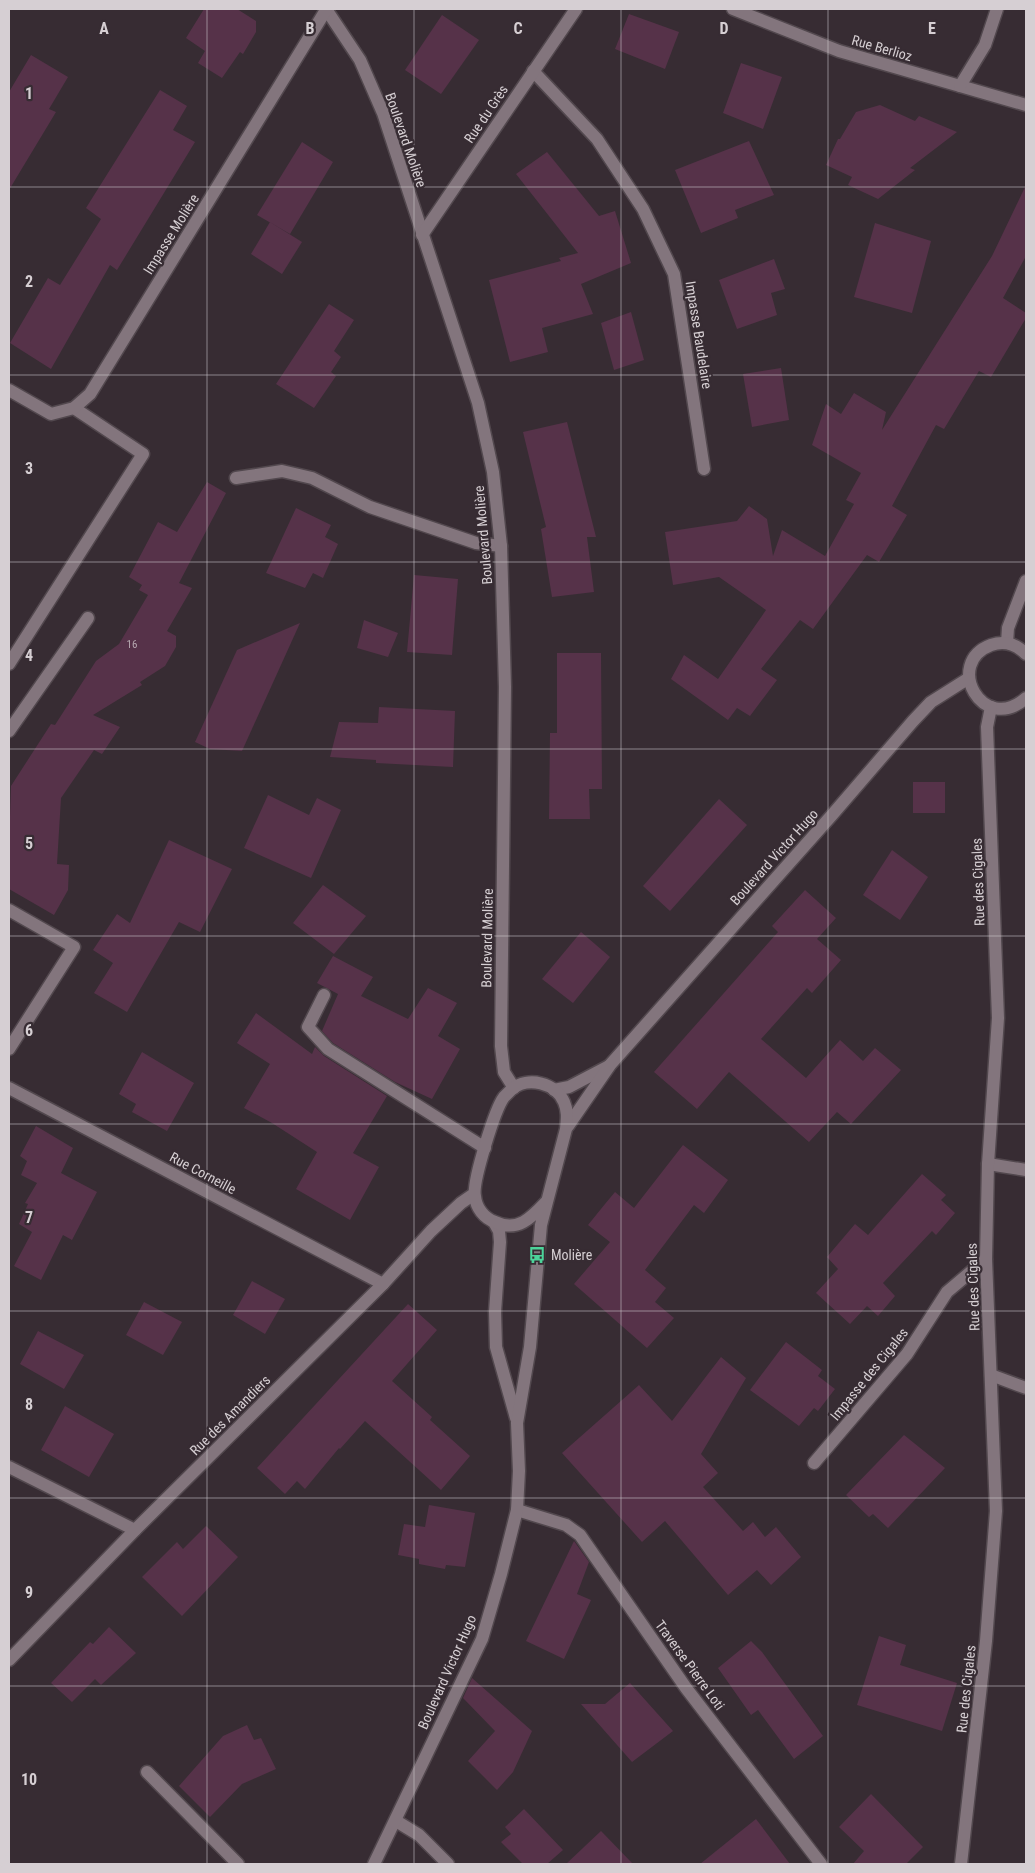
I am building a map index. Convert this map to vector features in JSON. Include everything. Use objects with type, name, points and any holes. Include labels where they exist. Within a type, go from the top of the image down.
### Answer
[{"type":"street","name":"Boulevard Molière","points":[[326,9],[360,60],[383,113],[478,403],[493,472],[501,546],[505,687],[501,1046],[504,1072],[514,1088]]},
{"type":"street","name":"Impasse Molière","points":[[74,408],[90,394],[326,9]]},
{"type":"street","name":"Rue du Grès","points":[[422,235],[576,9]]},
{"type":"street","name":"Rue Berlioz","points":[[732,9],[838,51],[1026,105]]},
{"type":"street","points":[[960,86],[985,45],[997,9]]},
{"type":"street","name":"Impasse Baudelaire","points":[[533,72],[597,139],[643,209],[674,274],[704,469]]},
{"type":"street","points":[[9,390],[51,414],[74,408],[143,454],[9,664]]},
{"type":"street","points":[[236,478],[282,471],[312,478],[370,508],[476,543],[501,546]]},
{"type":"street","points":[[1007,643],[1008,628],[1026,581]]},
{"type":"street","points":[[9,731],[88,618]]},
{"type":"street","points":[[1026,654],[1020,648],[1007,643],[997,643],[980,652],[973,659],[969,678],[971,688],[976,696],[991,707],[1010,708],[1020,704],[1026,698]]},
{"type":"street","name":"Boulevard Victor Hugo","points":[[374,1864],[482,1639],[501,1574],[517,1510],[519,1470],[517,1423],[530,1348],[540,1235],[566,1128],[610,1065],[931,702],[969,678]]},
{"type":"street","name":"Rue des Cigales","points":[[961,1864],[986,1641],[996,1511],[986,1259],[988,1164],[998,1018],[987,726],[991,707]]},
{"type":"street","points":[[9,910],[74,947],[9,1049]]},
{"type":"street","points":[[324,995],[308,1028],[328,1049],[485,1148]]},
{"type":"street","name":"Boulevard Victor Hugo","points":[[554,1090],[569,1087],[610,1065]]},
{"type":"street","points":[[547,1201],[530,1219],[521,1224],[511,1226],[494,1222],[485,1216],[477,1206],[474,1194],[477,1173],[503,1098],[514,1088],[534,1082],[545,1084],[554,1090],[563,1100],[568,1114],[566,1128]]},
{"type":"street","name":"Rue Corneille","points":[[9,1088],[383,1284]]},
{"type":"street","points":[[988,1164],[1026,1170]]},
{"type":"street","name":"Rue des Amandiers","points":[[9,1660],[135,1530],[383,1284],[432,1231],[461,1203],[474,1194]]},
{"type":"street","name":"Boulevard Victor Hugo","points":[[494,1222],[500,1242],[495,1312],[496,1348],[517,1423]]},
{"type":"street","name":"Impasse des Cigales","points":[[814,1463],[907,1354],[947,1292],[986,1259]]},
{"type":"street","points":[[990,1375],[1026,1388]]},
{"type":"street","points":[[9,1467],[135,1530]]},
{"type":"street","name":"Traverse Pierre Loti","points":[[517,1510],[566,1525],[580,1535],[686,1688],[821,1864]]},
{"type":"street","points":[[147,1772],[238,1864]]},
{"type":"street","points":[[396,1821],[419,1834],[448,1864]]},
{"type":"building","points":[[204,9],[237,9],[256,21],[256,32],[243,54],[240,52],[222,78],[198,63],[205,51],[186,38]]},
{"type":"building","points":[[629,14],[679,32],[665,69],[615,49]]},
{"type":"building","points":[[442,15],[479,40],[441,94],[405,70]]},
{"type":"building","points":[[31,55],[68,77],[49,109],[56,112],[9,190],[9,92]]},
{"type":"building","points":[[741,63],[782,77],[763,129],[723,113]]},
{"type":"building","points":[[160,90],[187,106],[173,130],[195,142],[117,270],[110,265],[51,369],[10,343],[48,278],[60,285],[101,219],[86,208]]},
{"type":"building","points":[[880,105],[915,121],[919,116],[957,132],[910,168],[915,170],[878,199],[848,185],[852,177],[826,165],[838,139],[840,139],[856,112]]},
{"type":"building","points":[[749,141],[774,195],[735,210],[738,218],[701,233],[675,170]]},
{"type":"building","points":[[302,142],[333,162],[290,234],[257,215]]},
{"type":"building","points":[[547,152],[599,216],[615,211],[631,263],[581,284],[593,314],[542,328],[548,352],[510,362],[489,280],[561,261],[559,258],[578,253],[516,174]]},
{"type":"building","points":[[1026,185],[1026,256],[1003,298],[1026,313],[1026,318],[991,377],[979,371],[944,429],[936,425],[892,506],[907,515],[879,562],[867,555],[813,629],[800,620],[761,669],[777,680],[750,716],[737,708],[728,720],[671,679],[684,655],[718,679],[766,610],[719,577],[673,585],[665,532],[737,521],[749,506],[767,519],[773,556],[782,530],[825,556],[854,504],[846,500],[861,473],[812,445],[826,404],[841,414],[854,393],[886,412],[882,430],[992,256]]},
{"type":"building","points":[[270,222],[302,242],[282,274],[251,254]]},
{"type":"building","points":[[875,223],[931,241],[912,313],[854,297]]},
{"type":"building","points":[[774,259],[785,289],[771,293],[777,315],[737,329],[719,280]]},
{"type":"building","points":[[329,304],[354,320],[334,351],[341,357],[331,372],[336,376],[314,408],[276,384]]},
{"type":"building","points":[[631,312],[644,360],[614,370],[601,323]]},
{"type":"building","points":[[781,368],[789,420],[752,427],[743,374]]},
{"type":"building","points":[[567,422],[596,537],[587,537],[594,592],[552,597],[541,529],[546,527],[523,432]]},
{"type":"building","points":[[207,482],[226,493],[179,583],[192,588],[167,631],[176,636],[176,647],[165,666],[140,682],[142,685],[93,715],[120,727],[102,754],[94,750],[61,798],[57,864],[69,865],[68,890],[54,915],[9,889],[11,786],[51,724],[55,725],[96,661],[119,644],[148,595],[139,590],[142,585],[129,577],[158,522],[177,532]]},
{"type":"building","points":[[296,508],[331,525],[325,537],[338,544],[323,578],[313,573],[305,588],[266,573]]},
{"type":"building","points":[[414,575],[458,579],[452,655],[407,652]]},
{"type":"building","points":[[364,620],[398,633],[388,657],[357,648]]},
{"type":"building","points":[[300,623],[242,751],[210,749],[195,742],[237,650]]},
{"type":"building","points":[[557,653],[601,653],[602,789],[589,789],[590,819],[549,819],[550,733],[557,733]]},
{"type":"building","points":[[379,707],[455,711],[453,767],[376,763],[376,760],[330,757],[339,722],[378,723]]},
{"type":"building","points":[[913,782],[945,782],[945,813],[913,813]]},
{"type":"building","points":[[268,795],[309,815],[317,798],[341,810],[311,878],[244,848]]},
{"type":"building","points":[[719,799],[747,825],[670,911],[643,886]]},
{"type":"building","points":[[169,840],[232,869],[200,932],[179,922],[127,1012],[94,993],[113,963],[93,950],[117,914],[130,923]]},
{"type":"building","points":[[892,850],[928,877],[900,920],[863,895]]},
{"type":"building","points":[[323,885],[366,916],[334,954],[293,923]]},
{"type":"building","points":[[805,890],[836,918],[817,939],[841,960],[812,993],[807,988],[761,1039],[806,1078],[840,1040],[863,1061],[875,1048],[901,1070],[851,1124],[837,1112],[809,1142],[729,1072],[697,1109],[654,1072],[778,932],[772,926]]},
{"type":"building","points":[[581,932],[610,957],[573,1003],[542,979]]},
{"type":"building","points":[[333,956],[373,977],[361,996],[408,1019],[428,988],[457,1003],[438,1036],[460,1049],[432,1099],[395,1082],[333,1043],[322,1031],[338,994],[317,983]]},
{"type":"building","points":[[256,1013],[312,1054],[315,1047],[324,1056],[387,1096],[353,1153],[379,1167],[350,1220],[296,1189],[317,1152],[272,1123],[244,1108],[270,1064],[237,1043]]},
{"type":"building","points":[[142,1052],[194,1083],[167,1131],[132,1112],[136,1104],[119,1094]]},
{"type":"building","points":[[36,1126],[73,1148],[61,1173],[97,1192],[72,1240],[63,1235],[41,1280],[14,1266],[32,1232],[19,1224],[28,1204],[25,1203],[37,1183],[21,1175],[27,1161],[20,1156]]},
{"type":"building","points":[[683,1145],[728,1180],[704,1213],[694,1205],[645,1270],[666,1288],[655,1302],[674,1318],[647,1348],[574,1284],[610,1242],[588,1225],[615,1192],[634,1208]]},
{"type":"building","points":[[922,1174],[946,1195],[941,1200],[955,1213],[936,1235],[932,1231],[883,1283],[895,1296],[878,1316],[867,1306],[850,1324],[816,1293],[838,1269],[827,1257],[855,1224],[868,1235]]},
{"type":"building","points":[[252,1281],[285,1299],[265,1334],[233,1315]]},
{"type":"building","points":[[144,1302],[182,1322],[163,1355],[126,1335]]},
{"type":"building","points":[[408,1304],[437,1330],[392,1381],[432,1417],[430,1420],[470,1456],[441,1490],[365,1421],[339,1448],[305,1489],[297,1481],[285,1494],[257,1468]]},
{"type":"building","points":[[38,1331],[84,1355],[64,1389],[20,1364]]},
{"type":"building","points":[[786,1342],[822,1370],[818,1376],[835,1389],[818,1411],[814,1408],[799,1426],[750,1390]]},
{"type":"building","points":[[721,1357],[746,1378],[701,1454],[718,1473],[703,1487],[743,1531],[753,1522],[765,1537],[776,1527],[801,1557],[771,1585],[757,1570],[728,1595],[665,1521],[642,1542],[562,1453],[639,1385],[672,1421]]},
{"type":"building","points":[[65,1406],[114,1434],[89,1477],[41,1450]]},
{"type":"building","points":[[904,1435],[945,1468],[888,1528],[873,1514],[869,1517],[846,1495]]},
{"type":"building","points":[[429,1505],[475,1513],[465,1567],[446,1565],[445,1569],[419,1564],[419,1559],[398,1555],[404,1524],[425,1527]]},
{"type":"building","points":[[206,1526],[238,1557],[182,1616],[142,1577],[177,1542],[183,1549]]},
{"type":"building","points":[[574,1541],[589,1562],[577,1594],[591,1600],[564,1659],[526,1641]]},
{"type":"building","points":[[109,1627],[136,1653],[101,1685],[95,1679],[72,1702],[51,1683],[90,1642],[93,1644]]},
{"type":"building","points":[[879,1636],[906,1645],[900,1665],[957,1683],[942,1731],[857,1705]]},
{"type":"building","points":[[751,1641],[762,1652],[823,1736],[794,1759],[758,1710],[751,1715],[718,1668]]},
{"type":"building","points":[[472,1678],[532,1731],[513,1772],[497,1790],[468,1761],[495,1731],[463,1698]]},
{"type":"building","points":[[630,1683],[673,1731],[632,1762],[581,1704],[605,1704]]},
{"type":"building","points":[[247,1725],[254,1740],[261,1738],[276,1769],[242,1784],[210,1817],[179,1786],[223,1736]]},
{"type":"building","points":[[871,1794],[923,1847],[906,1864],[853,1864],[864,1851],[839,1827]]},
{"type":"building","points":[[524,1809],[563,1850],[547,1864],[523,1864],[501,1842],[511,1834],[505,1827]]},
{"type":"building","points":[[756,1819],[790,1864],[700,1864],[741,1831]]},
{"type":"building","points":[[601,1831],[633,1864],[566,1864]]},
{"type":"place","name":"Molière","points":[[537,1255]]}]
